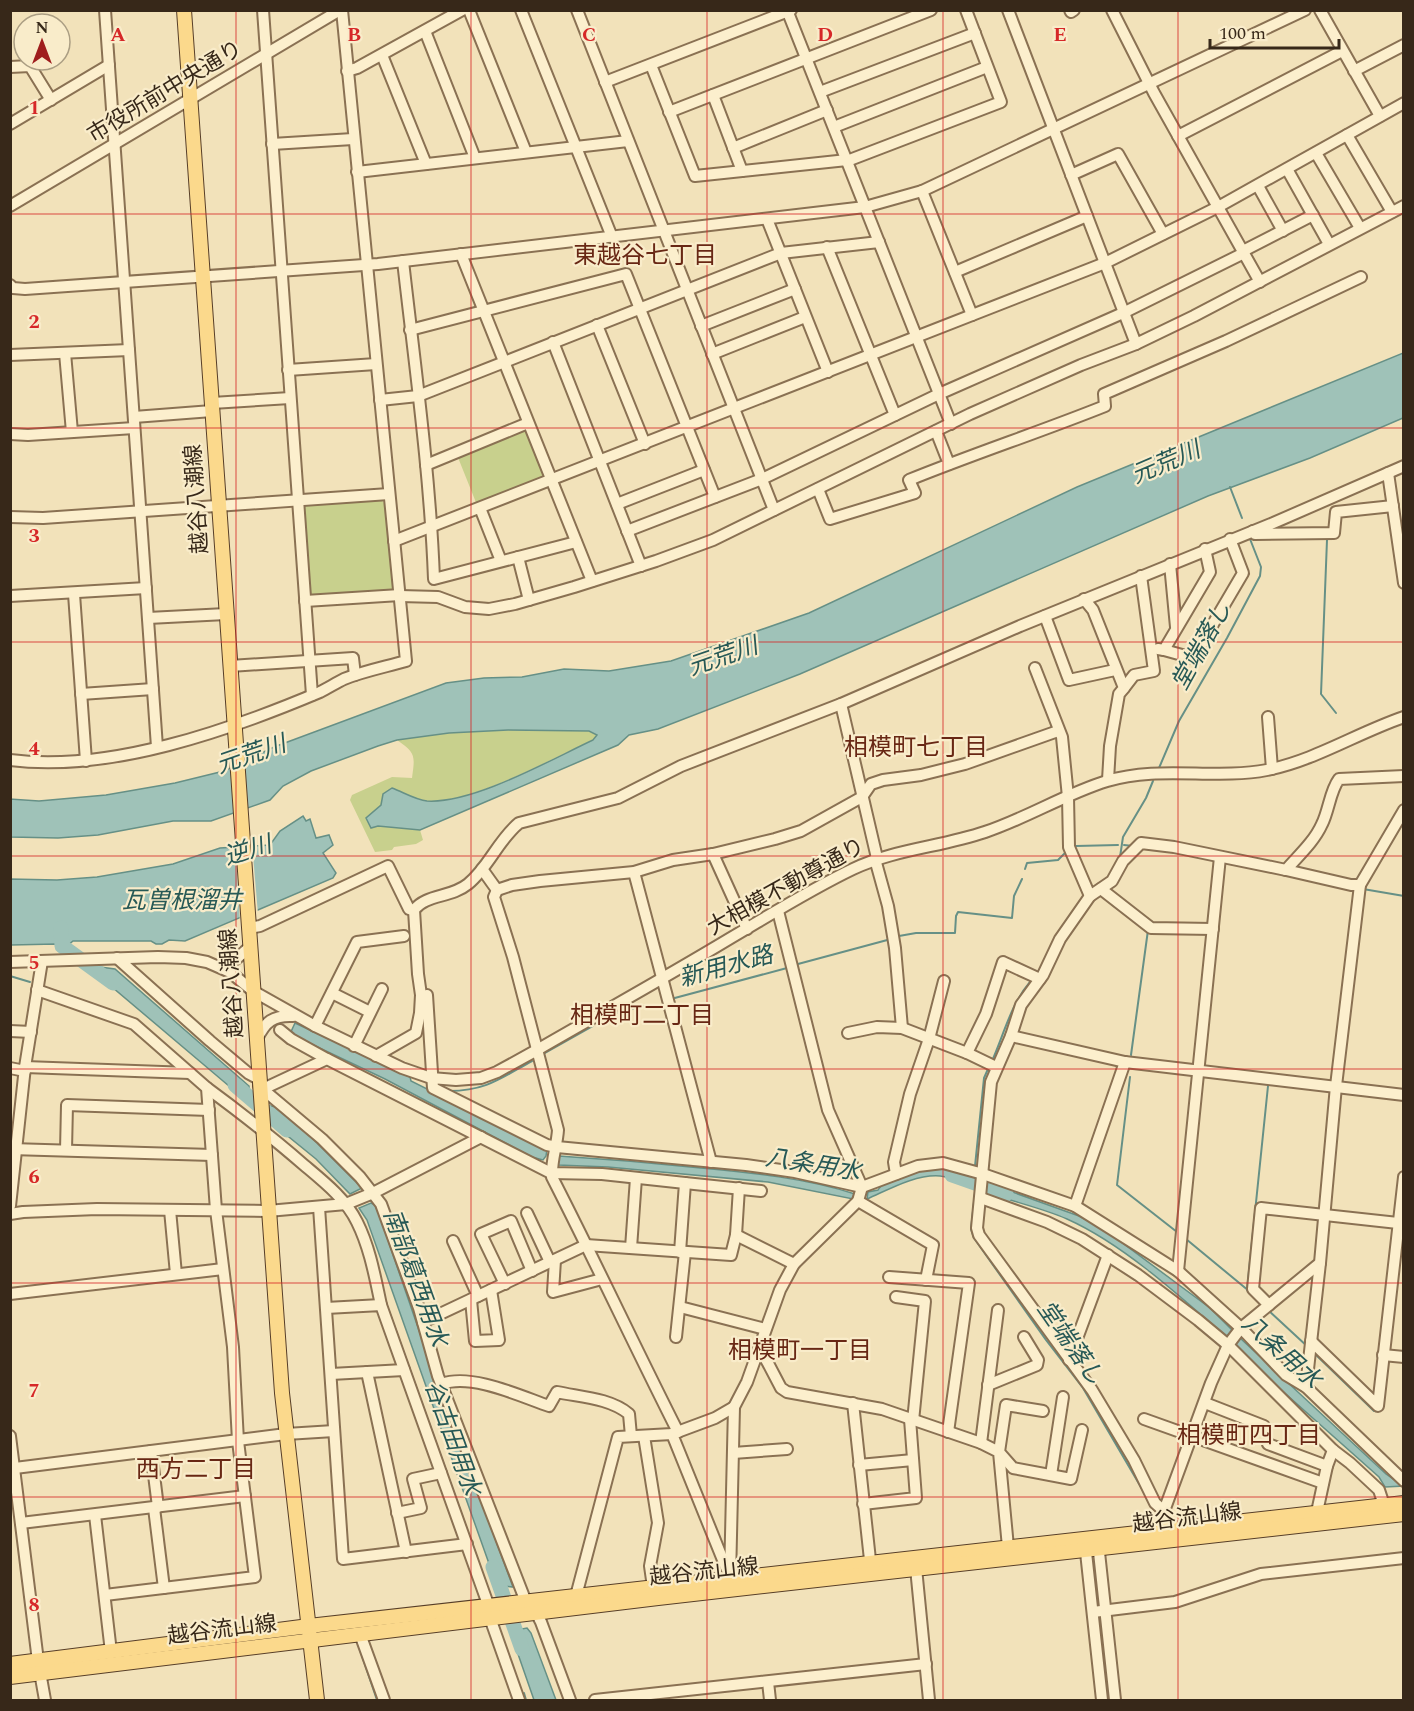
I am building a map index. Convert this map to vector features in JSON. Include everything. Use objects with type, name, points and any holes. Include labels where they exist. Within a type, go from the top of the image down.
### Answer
[{"type":"main road","name":"越谷八潮線","points":[[184,10],[268,1210],[286,1434],[317,1701]]},
{"type":"main road","name":"越谷流山線","points":[[530,1607],[576,1596],[730,1578],[871,1568],[916,1568],[1092,1543],[1166,1529],[1404,1503]]},
{"type":"main road","name":"越谷流山線","points":[[10,1664],[39,1666],[310,1641],[490,1612],[871,1568],[1008,1547],[1092,1543],[1404,1515]]},
{"type":"main road","name":"越谷流山線","points":[[10,1677],[39,1666],[111,1652],[309,1626],[490,1612]]},
{"type":"street","points":[[105,10],[157,747]]},
{"type":"street","points":[[263,10],[312,695]]},
{"type":"street","points":[[10,760],[44,763],[86,761],[235,729],[355,675],[406,662],[341,10]]},
{"type":"street","name":"市役所前中央通り","points":[[10,206],[341,10]]},
{"type":"street","points":[[347,71],[382,55],[462,10]]},
{"type":"street","points":[[469,10],[526,152]]},
{"type":"street","points":[[521,10],[612,237]]},
{"type":"street","points":[[577,10],[774,510]]},
{"type":"street","points":[[669,112],[931,10]]},
{"type":"street","points":[[651,65],[695,176],[847,160],[1001,102],[966,10]]},
{"type":"street","points":[[1008,10],[1136,344]]},
{"type":"street","points":[[1112,10],[1149,83],[1260,282]]},
{"type":"street","points":[[11,288],[366,265],[866,207],[922,191],[1305,10]]},
{"type":"street","points":[[1320,10],[1380,116]]},
{"type":"street","points":[[605,82],[789,11],[951,424]]},
{"type":"street","points":[[425,31],[475,158]]},
{"type":"street","points":[[820,92],[975,33]]},
{"type":"street","points":[[1354,71],[1404,45]]},
{"type":"street","points":[[1178,136],[1342,51]]},
{"type":"street","points":[[382,55],[426,164]]},
{"type":"street","points":[[10,124],[109,65]]},
{"type":"street","points":[[10,67],[30,66],[51,100]]},
{"type":"street","points":[[834,127],[987,67]]},
{"type":"street","points":[[713,95],[742,171]]},
{"type":"street","points":[[394,541],[734,410],[1105,263],[1258,186],[1404,103]]},
{"type":"street","points":[[733,148],[827,110]]},
{"type":"street","points":[[1347,135],[1392,212]]},
{"type":"street","points":[[272,144],[353,139]]},
{"type":"street","points":[[357,172],[628,141]]},
{"type":"street","points":[[1316,153],[1360,228]]},
{"type":"street","points":[[1071,175],[1118,154],[1163,234]]},
{"type":"street","points":[[1287,169],[1329,244]]},
{"type":"street","points":[[1258,186],[1283,231]]},
{"type":"street","points":[[922,191],[972,315]]},
{"type":"street","points":[[305,601],[400,595],[438,597],[477,609],[489,609],[529,600],[641,566],[713,540],[951,424],[1081,365],[1136,344],[1404,206]]},
{"type":"street","points":[[627,531],[762,479],[939,394],[1123,313],[1313,215]]},
{"type":"street","points":[[955,272],[1087,216]]},
{"type":"street","points":[[767,219],[828,372]]},
{"type":"street","points":[[380,400],[418,396],[781,253],[879,242]]},
{"type":"street","points":[[827,248],[895,415]]},
{"type":"street","points":[[461,254],[592,581]]},
{"type":"street","points":[[403,261],[426,465],[434,579],[576,542]]},
{"type":"street","points":[[410,330],[626,274],[715,497]]},
{"type":"street","points":[[818,489],[830,519],[915,493],[909,480],[1105,406],[1104,394],[1226,341],[1361,277]]},
{"type":"street","points":[[701,326],[795,289]]},
{"type":"street","points":[[712,354],[805,317]]},
{"type":"street","points":[[597,326],[645,444]]},
{"type":"street","points":[[553,342],[641,566]]},
{"type":"street","points":[[10,355],[129,350]]},
{"type":"street","points":[[65,353],[72,432]]},
{"type":"street","points":[[288,370],[376,364]]},
{"type":"street","points":[[10,434],[72,432],[212,407],[290,398]]},
{"type":"street","points":[[426,465],[528,423]]},
{"type":"street","points":[[936,431],[949,464]]},
{"type":"street","points":[[376,1056],[417,1033],[421,995],[414,910],[423,901],[456,893],[469,883],[482,870],[508,832],[519,823],[618,798],[681,766],[841,704],[1020,626],[1404,466]]},
{"type":"street","points":[[617,504],[704,470]]},
{"type":"street","points":[[1388,473],[1400,533],[1404,583]]},
{"type":"street","points":[[10,517],[43,518],[389,494]]},
{"type":"street","points":[[1253,530],[1255,534],[1334,533],[1336,512],[1393,506]]},
{"type":"street","points":[[480,508],[501,561]]},
{"type":"street","points":[[1149,647],[1192,658],[1243,573],[1230,539]]},
{"type":"street","points":[[1164,650],[1210,572],[1205,549]]},
{"type":"street","points":[[518,557],[529,600]]},
{"type":"street","points":[[1170,564],[1176,627]]},
{"type":"street","points":[[1108,780],[1110,746],[1119,694],[1134,675],[1154,671],[1141,576]]},
{"type":"street","points":[[10,596],[146,588]]},
{"type":"street","points":[[74,594],[86,761]]},
{"type":"street","points":[[1089,597],[1115,670],[1124,688]]},
{"type":"street","points":[[148,618],[226,614]]},
{"type":"street","points":[[1045,616],[1069,680],[1115,670]]},
{"type":"street","points":[[230,666],[353,658],[355,675]]},
{"type":"street","points":[[1035,668],[1062,737],[1068,797],[1069,847],[1090,897]]},
{"type":"street","points":[[81,694],[153,689]]},
{"type":"street","points":[[841,704],[890,916],[902,1028]]},
{"type":"street","points":[[1268,717],[1272,769]]},
{"type":"street","name":"大相模不動尊通り","points":[[10,962],[186,958],[218,966],[230,972],[254,991],[296,1016],[376,1056],[431,1078],[456,1080],[481,1078],[537,1050],[849,870],[876,858],[985,832],[1108,780],[1153,774],[1242,773],[1272,769],[1322,753],[1374,728],[1404,717]]},
{"type":"street","points":[[497,890],[531,883],[634,872],[673,860],[713,854],[801,831],[862,797],[871,784],[965,764],[1058,731]]},
{"type":"street","points":[[1286,870],[1303,852],[1321,826],[1335,785],[1340,779],[1404,776]]},
{"type":"street","points":[[1306,1387],[1336,1086],[1360,885],[1404,810]]},
{"type":"street","points":[[1164,1511],[1155,1503],[1092,1390],[979,1235],[977,1228],[993,1065],[1011,1036],[1021,1005],[1040,979],[1060,939],[1090,897],[1112,881],[1123,861],[1141,843],[1174,847],[1351,885],[1360,885]]},
{"type":"street","points":[[713,854],[747,929]]},
{"type":"street","points":[[1178,1271],[1220,857]]},
{"type":"street","points":[[249,925],[260,926],[388,867],[409,909],[414,910]]},
{"type":"street","points":[[482,870],[497,890]]},
{"type":"street","points":[[634,872],[711,1162]]},
{"type":"street","points":[[1101,889],[1150,928],[1213,929]]},
{"type":"street","points":[[497,890],[494,897],[513,957],[558,1130],[557,1147],[551,1170],[675,1433],[730,1578]]},
{"type":"street","points":[[730,1578],[734,1407],[747,1382],[780,1290],[794,1264],[859,1200],[862,1188],[828,1110],[778,911]]},
{"type":"street","points":[[315,1026],[357,942],[404,936]]},
{"type":"street","points":[[218,966],[236,959],[251,946]]},
{"type":"street","points":[[117,958],[322,1139],[381,1204],[423,1322],[442,1384],[530,1607],[570,1701]]},
{"type":"street","points":[[10,1206],[13,1149],[42,961]]},
{"type":"street","points":[[968,1053],[986,1014],[1003,962],[1040,979]]},
{"type":"street","points":[[418,975],[427,988],[433,1088],[547,1145],[795,1172],[862,1188],[918,1166],[943,1163],[1075,1206],[1178,1271],[1286,1375],[1306,1387],[1404,1481]]},
{"type":"street","points":[[896,1174],[894,1162],[910,1094],[929,1039],[944,981]]},
{"type":"street","points":[[354,1046],[382,989]]},
{"type":"street","points":[[37,990],[134,1024],[207,1088],[262,1129],[320,1178],[346,1204],[357,1221],[368,1248],[381,1305],[467,1544],[519,1701]]},
{"type":"street","points":[[332,993],[370,1012]]},
{"type":"street","points":[[256,1040],[263,1026],[274,1017],[296,1016]]},
{"type":"street","points":[[848,1033],[877,1028],[902,1028],[993,1065]]},
{"type":"street","points":[[280,1030],[291,1039],[327,1059],[551,1170],[761,1191]]},
{"type":"street","points":[[10,1031],[30,1032]]},
{"type":"street","points":[[1011,1036],[1125,1062],[1404,1095]]},
{"type":"street","points":[[260,1085],[327,1059]]},
{"type":"street","points":[[1075,1206],[1125,1062]]},
{"type":"street","points":[[10,1068],[190,1073]]},
{"type":"street","points":[[105,1595],[255,1576],[238,1440],[233,1347],[216,1210],[207,1088]]},
{"type":"street","points":[[66,1150],[67,1105],[209,1110]]},
{"type":"street","points":[[10,1214],[98,1209],[268,1210],[346,1204],[373,1193],[481,1137]]},
{"type":"street","points":[[13,1149],[212,1155]]},
{"type":"street","points":[[1311,1341],[1378,1406],[1404,1177]]},
{"type":"street","points":[[630,1248],[636,1178]]},
{"type":"street","points":[[676,1337],[680,1307],[685,1183]]},
{"type":"street","points":[[423,1322],[586,1245],[731,1255],[736,1235],[740,1188]]},
{"type":"street","points":[[981,1194],[1082,1239],[1229,1343],[1333,1450],[1350,1462],[1379,1490],[1384,1505]]},
{"type":"street","points":[[859,1200],[933,1245],[926,1280]]},
{"type":"street","points":[[319,1207],[344,1558],[467,1544]]},
{"type":"street","points":[[1269,1305],[1253,1289],[1261,1208],[1398,1223]]},
{"type":"street","points":[[170,1209],[176,1274]]},
{"type":"street","points":[[527,1213],[552,1261],[553,1292],[602,1279]]},
{"type":"street","points":[[505,1284],[481,1234],[511,1221],[532,1271]]},
{"type":"street","points":[[736,1235],[794,1264]]},
{"type":"street","points":[[453,1241],[474,1298],[475,1341],[499,1340],[491,1290]]},
{"type":"street","points":[[1069,1360],[1107,1255]]},
{"type":"street","points":[[1166,1529],[1164,1511],[1229,1343],[1239,1330],[1320,1263]]},
{"type":"street","points":[[10,1294],[223,1269]]},
{"type":"street","points":[[889,1277],[969,1283],[948,1431]]},
{"type":"street","points":[[863,1504],[916,1498],[911,1420],[925,1301],[896,1296]]},
{"type":"street","points":[[326,1308],[381,1305]]},
{"type":"street","points":[[680,1307],[765,1329]]},
{"type":"street","points":[[981,1443],[998,1310]]},
{"type":"street","points":[[988,1385],[1037,1365],[1038,1360],[1024,1336]]},
{"type":"street","points":[[760,1348],[781,1388],[787,1392],[882,1409],[948,1431],[999,1452],[1012,1468],[1071,1479],[1082,1430]]},
{"type":"street","points":[[1383,1355],[1404,1357]]},
{"type":"street","points":[[331,1374],[404,1370]]},
{"type":"street","points":[[367,1372],[406,1552]]},
{"type":"street","points":[[442,1384],[450,1381],[470,1381],[549,1406],[557,1392],[599,1400],[620,1406],[629,1414],[632,1436]]},
{"type":"street","points":[[1051,1475],[1063,1397]]},
{"type":"street","points":[[853,1403],[871,1568]]},
{"type":"street","points":[[1205,1403],[1264,1426]]},
{"type":"street","points":[[1008,1547],[999,1452],[1006,1405],[1043,1410]]},
{"type":"street","points":[[576,1596],[618,1437],[675,1433],[715,1418],[734,1407]]},
{"type":"street","points":[[1144,1419],[1323,1483]]},
{"type":"street","points":[[15,1468],[286,1434],[334,1431]]},
{"type":"street","points":[[10,1436],[45,1701]]},
{"type":"street","points":[[644,1436],[658,1522],[650,1566],[653,1587]]},
{"type":"street","points":[[1268,1444],[1327,1466]]},
{"type":"street","points":[[733,1453],[787,1449]]},
{"type":"street","points":[[1317,1512],[1327,1466],[1333,1450]]},
{"type":"street","points":[[151,1451],[164,1588]]},
{"type":"street","points":[[860,1465],[913,1460]]},
{"type":"street","points":[[397,1513],[421,1508],[413,1479],[441,1473]]},
{"type":"street","points":[[21,1523],[245,1496]]},
{"type":"street","points":[[95,1515],[111,1652]]},
{"type":"street","points":[[1092,1543],[1106,1610],[1115,1701]]},
{"type":"street","points":[[1092,1543],[1093,1612],[1102,1701]]},
{"type":"street","points":[[1093,1612],[1175,1602],[1261,1574],[1404,1558]]},
{"type":"street","points":[[916,1568],[929,1701]]},
{"type":"street","points":[[360,1634],[384,1701]]},
{"type":"street","points":[[595,1701],[926,1664]]},
{"type":"street","points":[[768,1682],[770,1701]]},
{"type":"green space","points":[[522,429],[527,431],[545,476],[477,505],[457,455]]},
{"type":"green space","points":[[380,498],[384,503],[393,588],[389,592],[311,598],[307,595],[301,508],[305,503]]},
{"type":"green space","points":[[508,730],[589,731],[597,735],[593,740],[511,779],[466,795],[427,801],[392,788],[383,794],[381,805],[367,818],[371,828],[378,826],[420,830],[423,840],[416,844],[394,847],[392,850],[375,852],[350,800],[352,795],[392,777],[412,778],[413,756],[408,748],[397,740],[449,733]]},
{"type":"water","name":"元荒川","points":[[1403,353],[1403,418],[1310,458],[1208,496],[800,674],[658,729],[629,735],[618,745],[420,830],[378,826],[371,828],[366,818],[381,805],[383,794],[392,788],[427,801],[466,796],[534,769],[593,740],[597,735],[589,731],[508,730],[449,733],[397,740],[311,771],[283,786],[270,800],[211,821],[173,821],[98,835],[58,838],[11,837],[10,799],[39,801],[106,795],[175,783],[224,771],[274,747],[446,683],[484,678],[522,677],[564,669],[609,671],[671,661],[809,613],[1077,487]]},
{"type":"water","name":"瓦曽根溜井","points":[[303,816],[306,821],[310,819],[316,838],[329,835],[333,845],[323,853],[336,873],[333,878],[185,941],[169,940],[156,944],[151,941],[73,941],[66,947],[56,944],[11,945],[10,879],[57,880],[97,877],[173,864],[220,848],[270,845],[280,831]]},
{"type":"water","points":[[100,967],[115,969],[249,1086],[249,1103],[99,976],[96,970]]},
{"type":"water","points":[[295,1023],[410,1077],[411,1081],[547,1149],[546,1156],[543,1160],[532,1157],[385,1079],[290,1034]]},
{"type":"water","points":[[271,1106],[276,1107],[312,1138],[362,1188],[350,1194],[316,1159],[273,1124]]},
{"type":"water","points":[[559,1156],[759,1174],[798,1180],[855,1194],[853,1199],[768,1182],[608,1167],[558,1165]]},
{"type":"water","points":[[947,1168],[972,1175],[972,1186],[948,1177],[921,1177],[867,1199],[868,1192],[878,1190],[888,1180],[910,1172]]},
{"type":"water","points":[[990,1184],[1079,1216],[1105,1230],[1210,1308],[1232,1330],[1226,1337],[1150,1272],[1109,1242],[1067,1219],[988,1193]]},
{"type":"water","points":[[371,1203],[375,1205],[380,1217],[435,1377],[513,1587],[496,1585],[367,1220],[359,1208]]},
{"type":"water","points":[[1240,1338],[1386,1474],[1403,1486],[1385,1487],[1379,1477],[1233,1347]]},
{"type":"water","points":[[527,1628],[531,1633],[556,1700],[534,1700],[510,1631]]},
{"type":"pier","points":[[252,843],[258,914],[240,922],[235,844]]},
{"type":"waterway","name":"堂端落し","points":[[1230,487],[1242,518]]},
{"type":"waterway","name":"堂端落し","points":[[1159,768],[1179,721],[1260,576],[1261,567],[1250,539]]},
{"type":"waterway","points":[[1327,540],[1321,694],[1336,713]]},
{"type":"waterway","name":"堂端落し","points":[[1120,857],[1123,837],[1146,798],[1153,781]]},
{"type":"waterway","name":"新用水路","points":[[1076,846],[1118,845]]},
{"type":"waterway","name":"新用水路","points":[[1124,845],[1133,846]]},
{"type":"waterway","name":"新用水路","points":[[1025,869],[1027,863],[1058,860],[1067,851]]},
{"type":"waterway","name":"新用水路","points":[[899,936],[916,933],[955,933],[958,912],[1012,918],[1014,896],[1022,879]]},
{"type":"waterway","name":"新用水路","points":[[1363,889],[1404,896]]},
{"type":"waterway","points":[[1110,903],[1136,923]]},
{"type":"waterway","name":"堂端落し","points":[[1063,926],[1073,911]]},
{"type":"waterway","name":"南部葛西用水","points":[[61,928],[62,946],[113,983]]},
{"type":"waterway","points":[[1131,1055],[1148,930]]},
{"type":"waterway","name":"新用水路","points":[[798,964],[891,939]]},
{"type":"waterway","name":"新用水路","points":[[671,999],[787,968]]},
{"type":"waterway","name":"谷古田用水","points":[[10,976],[30,982]]},
{"type":"waterway","name":"堂端落し","points":[[992,1061],[1013,1010],[1030,982]]},
{"type":"waterway","name":"新用水路","points":[[618,1013],[643,1006]]},
{"type":"waterway","name":"新用水路","points":[[545,1053],[593,1026]]},
{"type":"waterway","name":"新用水路","points":[[449,1091],[483,1086],[532,1061]]},
{"type":"waterway","name":"堂端落し","points":[[975,1166],[984,1078],[988,1069]]},
{"type":"waterway","points":[[1130,1077],[1117,1185],[1177,1232]]},
{"type":"waterway","name":"南部葛西用水","points":[[235,1085],[287,1130]]},
{"type":"waterway","points":[[1247,1290],[1268,1086]]},
{"type":"waterway","name":"八条用水","points":[[952,1175],[1006,1194]]},
{"type":"waterway","name":"堂端落し","points":[[975,1193],[971,1229],[974,1238],[1083,1388],[1145,1494]]},
{"type":"waterway","points":[[1186,1239],[1249,1291]]},
{"type":"waterway","name":"谷古田用水","points":[[385,1300],[479,1563]]},
{"type":"waterway","points":[[1268,1310],[1308,1347]]},
{"type":"waterway","points":[[1314,1353],[1374,1411]]},
{"type":"waterway","name":"南部葛西用水","points":[[493,1567],[522,1649]]},
{"type":"waterway","points":[[360,1650],[377,1700]]},
{"type":"waterway","name":"谷古田用水","points":[[524,1693],[526,1700]]},
{"type":"district","name":"東越谷七丁目","points":[[645,256]]},
{"type":"district","name":"相模町七丁目","points":[[916,748]]},
{"type":"district","name":"相模町二丁目","points":[[642,1016]]},
{"type":"district","name":"相模町一丁目","points":[[800,1351]]},
{"type":"district","name":"相模町四丁目","points":[[1249,1436]]},
{"type":"district","name":"西方二丁目","points":[[196,1470]]},
{"type":"water label","name":"逆川","points":[[248,851]]}]
